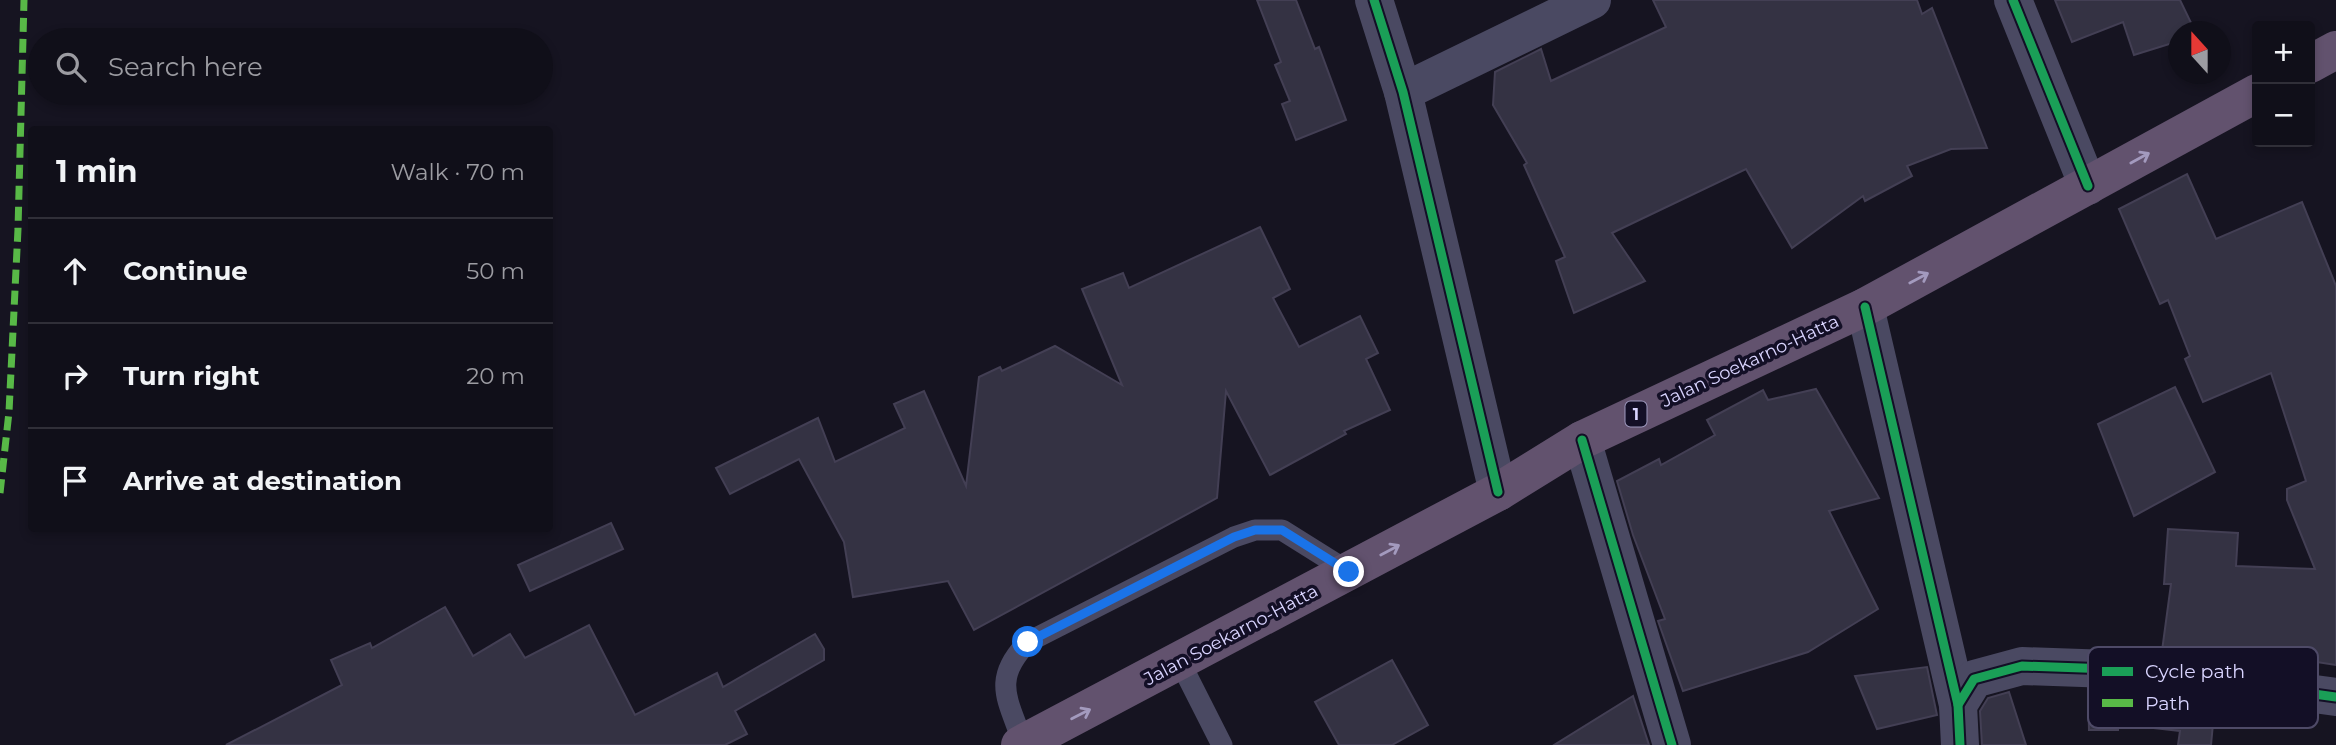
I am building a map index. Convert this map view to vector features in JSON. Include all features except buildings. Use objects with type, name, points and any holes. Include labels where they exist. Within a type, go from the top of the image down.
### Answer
[{"type":"highway","points":[[2315,61],[2336,50]]},
{"type":"highway","name":"Jalan Soekarno-Hatta","points":[[1022,744],[1498,492],[1582,440],[1865,307],[2252,96]]},
{"type":"street","points":[[1374,0],[1403,92],[1498,492]]},
{"type":"street","points":[[1403,92],[1592,0]]},
{"type":"street","points":[[2013,0],[2088,186]]},
{"type":"street","points":[[1865,307],[1958,705],[1960,745]]},
{"type":"street","points":[[1582,440],[1672,745]]},
{"type":"street","points":[[1958,705],[1974,679],[2022,666],[2088,668]]},
{"type":"street","points":[[2318,695],[2336,697]]},
{"type":"lane","points":[[1022,744],[1004,677],[1011,659],[1028,642],[1234,537],[1255,530],[1282,530],[1349,572]]},
{"type":"lane","points":[[1181,662],[1222,745]]},
{"type":"marked path","points":[[0,493],[9,412],[18,229],[24,0]]},
{"type":"cycle path","points":[[1374,0],[1403,92],[1498,492]]},
{"type":"cycle path","points":[[2013,0],[2088,186]]},
{"type":"cycle path","points":[[1865,307],[1958,705]]},
{"type":"cycle path","points":[[1582,440],[1672,745]]},
{"type":"cycle path","points":[[1960,745],[1958,705],[1974,679],[2022,666],[2088,668]]},
{"type":"cycle path","points":[[2318,695],[2336,697]]},
{"type":"route","points":[[1028,642],[1234,537],[1255,530],[1282,530],[1349,572]]}]
